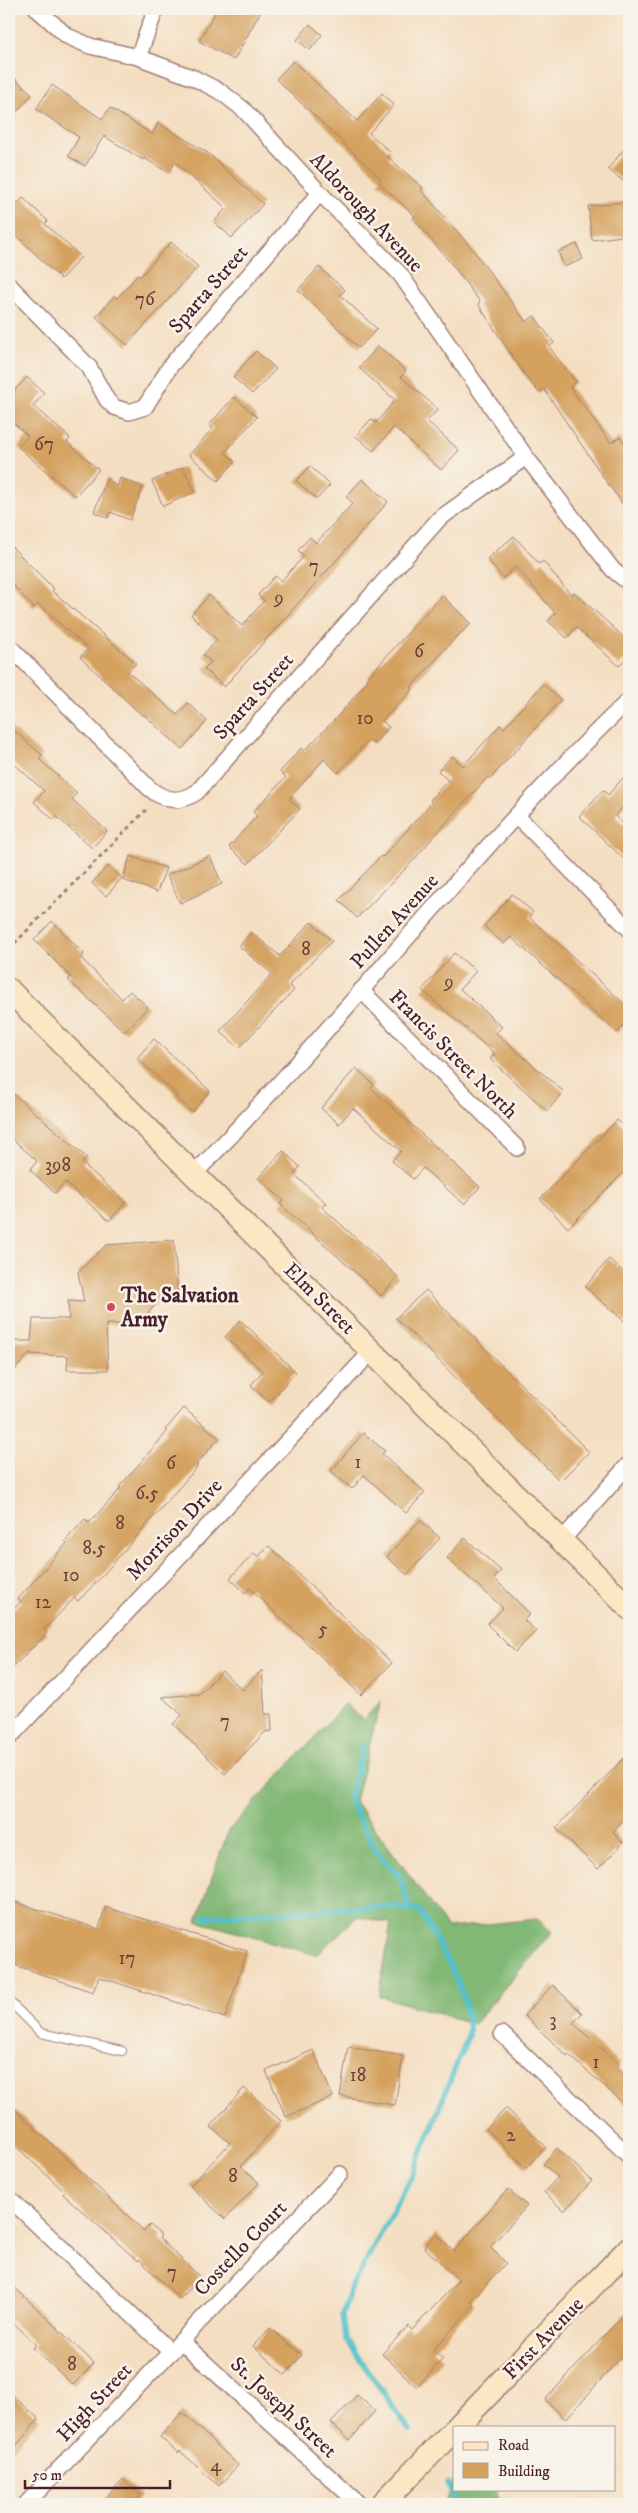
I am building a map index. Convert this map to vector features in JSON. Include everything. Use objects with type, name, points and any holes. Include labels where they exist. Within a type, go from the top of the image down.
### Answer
[{"type":"main road","name":"Elm Street","points":[[9,990],[373,1350],[629,1608]]},
{"type":"main road","name":"First Avenue","points":[[458,2426],[629,2248]]},
{"type":"main road","points":[[382,2504],[453,2431]]},
{"type":"street","name":"Aldorough Avenue","points":[[37,9],[66,36],[90,46],[138,58],[194,78],[221,92],[243,109],[320,193],[400,274],[526,456],[613,570],[629,583]]},
{"type":"street","points":[[138,58],[156,9]]},
{"type":"street","name":"Sparta Street","points":[[9,285],[89,367],[107,400],[114,407],[129,412],[145,406],[171,364],[320,193]]},
{"type":"street","name":"Sparta Street","points":[[9,646],[149,788],[159,796],[170,800],[184,800],[197,792],[438,519],[526,456]]},
{"type":"street","name":"Pullen Avenue","points":[[194,1174],[517,816],[592,735],[629,700]]},
{"type":"street","points":[[517,816],[629,929]]},
{"type":"street","name":"Francis Street North","points":[[361,990],[517,1148]]},
{"type":"street","name":"Morrison Drive","points":[[10,1734],[373,1350]]},
{"type":"street","points":[[562,1540],[629,1464]]},
{"type":"street","points":[[502,2034],[629,2156]]},
{"type":"street","name":"Costello Court","points":[[176,2346],[340,2174]]},
{"type":"street","name":"St. Joseph Street","points":[[9,2198],[176,2346],[359,2504]]},
{"type":"street","name":"High Street","points":[[26,2504],[176,2346]]},
{"type":"lane","points":[[9,2001],[41,2033],[122,2051]]},
{"type":"path","points":[[9,949],[146,810]]},
{"type":"green space","points":[[381,1701],[355,1801],[448,1928],[537,1919],[552,1932],[474,2024],[379,1996],[391,1923],[357,1917],[316,1955],[197,1921],[228,1831],[345,1704],[363,1720]]},
{"type":"green space","points":[[453,2483],[453,2490],[496,2490],[501,2504],[444,2504]]},
{"type":"building","points":[[217,9],[262,9],[234,60],[199,41]]},
{"type":"building","points":[[310,24],[322,35],[310,50],[297,40]]},
{"type":"building","points":[[293,61],[357,121],[382,93],[394,105],[369,133],[391,153],[388,157],[423,188],[421,190],[474,251],[526,322],[534,316],[554,343],[549,347],[576,382],[570,387],[611,443],[620,437],[629,450],[629,512],[544,389],[539,393],[526,377],[478,304],[480,302],[413,218],[415,216],[378,182],[381,179],[276,79]]},
{"type":"building","points":[[9,73],[32,94],[9,121]]},
{"type":"building","points":[[52,85],[102,119],[110,108],[152,134],[158,123],[208,153],[263,204],[232,238],[214,222],[226,208],[175,162],[169,173],[144,158],[143,160],[104,136],[85,166],[68,156],[79,137],[36,109]]},
{"type":"building","points":[[629,143],[629,186],[608,169]]},
{"type":"building","points":[[23,198],[48,221],[45,224],[81,257],[61,279],[9,228],[9,213]]},
{"type":"building","points":[[625,202],[629,235],[592,240],[588,206]]},
{"type":"building","points":[[171,242],[198,267],[127,345],[96,317],[114,296],[117,298],[138,275],[140,277]]},
{"type":"building","points":[[577,244],[583,259],[564,267],[558,252]]},
{"type":"building","points":[[319,267],[345,290],[340,295],[377,329],[359,348],[298,290]]},
{"type":"building","points":[[378,346],[406,371],[401,377],[438,409],[427,421],[459,450],[441,470],[394,427],[373,451],[356,436],[371,419],[376,423],[395,400],[359,368]]},
{"type":"building","points":[[256,351],[276,369],[252,394],[233,377]]},
{"type":"building","points":[[27,377],[44,393],[33,406],[70,438],[67,442],[99,470],[75,496],[18,447],[28,436],[9,419],[9,397]]},
{"type":"building","points":[[234,397],[257,417],[225,452],[235,462],[218,481],[189,455],[213,428],[209,425]]},
{"type":"building","points":[[310,466],[330,485],[317,499],[296,481]]},
{"type":"building","points":[[183,467],[195,492],[163,506],[152,481]]},
{"type":"building","points":[[107,478],[117,487],[120,478],[143,487],[130,520],[110,512],[108,518],[94,512]]},
{"type":"building","points":[[362,479],[388,502],[224,687],[204,669],[211,662],[203,655],[217,640],[191,615],[209,595],[242,626],[264,601],[258,595],[275,576],[281,581],[304,556],[298,550],[310,537],[316,543],[353,503],[346,497]]},
{"type":"building","points":[[514,536],[539,564],[543,561],[571,595],[574,592],[629,642],[629,655],[619,666],[576,627],[567,638],[548,621],[555,613],[516,567],[503,578],[487,559]]},
{"type":"building","points":[[9,544],[54,589],[52,591],[136,663],[128,672],[177,715],[188,703],[207,721],[182,749],[142,715],[80,657],[88,649],[38,604],[34,608],[9,581]]},
{"type":"building","points":[[442,595],[471,624],[453,640],[411,687],[413,689],[382,721],[389,727],[374,744],[369,740],[338,773],[324,759],[289,799],[300,809],[248,864],[229,847],[257,816],[253,812],[286,777],[280,772],[301,748],[304,751],[340,714],[368,680],[367,678]]},
{"type":"building","points":[[543,684],[561,700],[490,779],[488,777],[412,862],[357,918],[339,900],[381,856],[383,857],[432,802],[430,800],[448,780],[438,771],[452,756],[463,766],[500,725],[504,728]]},
{"type":"building","points":[[9,726],[42,755],[39,759],[77,793],[72,799],[107,831],[92,848],[56,816],[54,820],[34,802],[44,791],[9,759]]},
{"type":"building","points":[[629,771],[629,800],[615,816],[629,829],[629,864],[579,816],[603,790],[608,795]]},
{"type":"building","points":[[130,856],[166,868],[157,892],[123,880]]},
{"type":"building","points":[[210,856],[222,884],[180,903],[167,875]]},
{"type":"building","points":[[108,866],[122,878],[106,896],[92,883]]},
{"type":"building","points":[[512,894],[533,912],[529,917],[629,1008],[629,1019],[617,1033],[511,937],[504,944],[484,926]]},
{"type":"building","points":[[52,921],[84,954],[81,958],[122,999],[130,991],[148,1007],[125,1032],[68,980],[71,977],[34,940]]},
{"type":"building","points":[[311,922],[332,941],[289,985],[294,990],[239,1048],[220,1031],[272,974],[239,946],[251,932],[280,956]]},
{"type":"building","points":[[454,953],[476,971],[460,989],[502,1027],[496,1033],[564,1092],[547,1111],[490,1059],[495,1054],[422,990]]},
{"type":"building","points":[[154,1039],[210,1091],[192,1112],[175,1096],[176,1094],[137,1058]]},
{"type":"building","points":[[356,1068],[374,1085],[371,1088],[480,1187],[464,1204],[423,1168],[413,1179],[392,1161],[401,1151],[353,1108],[339,1124],[321,1108]]},
{"type":"building","points":[[9,1090],[87,1158],[82,1163],[126,1202],[109,1221],[65,1182],[55,1193],[30,1170],[37,1161],[9,1136]]},
{"type":"building","points":[[617,1120],[629,1131],[629,1167],[568,1228],[540,1199]]},
{"type":"building","points":[[283,1151],[300,1167],[294,1174],[326,1203],[322,1207],[398,1277],[381,1296],[280,1204],[284,1201],[258,1178]]},
{"type":"building","name":"The Salvation Army","points":[[174,1240],[178,1295],[164,1294],[148,1313],[149,1325],[106,1324],[108,1370],[67,1370],[68,1356],[30,1354],[31,1352],[9,1376],[9,1341],[31,1341],[33,1319],[69,1319],[68,1301],[84,1302],[78,1272],[106,1245]]},
{"type":"building","points":[[609,1259],[629,1277],[629,1325],[585,1287]]},
{"type":"building","points":[[426,1290],[589,1452],[560,1481],[396,1318]]},
{"type":"building","points":[[240,1320],[296,1372],[269,1402],[251,1385],[263,1371],[225,1337]]},
{"type":"building","points":[[184,1408],[219,1438],[196,1465],[198,1466],[103,1575],[78,1601],[74,1598],[44,1630],[47,1633],[9,1671],[9,1615],[21,1601],[18,1599],[67,1543],[65,1541],[85,1519],[89,1523],[121,1488],[119,1487],[167,1432],[165,1430]]},
{"type":"building","points":[[363,1433],[385,1451],[382,1454],[425,1492],[406,1513],[364,1475],[352,1489],[331,1471]]},
{"type":"building","points":[[420,1520],[440,1538],[407,1575],[387,1557]]},
{"type":"building","points":[[465,1538],[501,1571],[494,1578],[530,1614],[524,1620],[536,1631],[515,1652],[487,1624],[503,1608],[447,1558]]},
{"type":"building","points":[[269,1546],[392,1663],[361,1695],[250,1588],[245,1593],[230,1578],[254,1553],[258,1557]]},
{"type":"building","points":[[262,1670],[265,1714],[271,1714],[272,1731],[265,1732],[225,1774],[173,1724],[182,1715],[162,1697],[199,1694],[222,1671],[243,1690]]},
{"type":"building","points":[[629,1753],[629,1815],[613,1832],[623,1843],[598,1869],[556,1828]]},
{"type":"building","points":[[9,1900],[99,1929],[105,1907],[247,1951],[225,2018],[99,1977],[93,1992],[9,1963]]},
{"type":"building","points":[[553,1985],[582,2013],[573,2023],[619,2064],[616,2067],[629,2079],[629,2108],[568,2054],[567,2056],[524,2015]]},
{"type":"building","points":[[348,2047],[403,2056],[395,2105],[340,2096]]},
{"type":"building","points":[[313,2050],[333,2097],[286,2117],[266,2071]]},
{"type":"building","points":[[244,2088],[281,2121],[241,2166],[259,2183],[225,2219],[190,2186],[230,2143],[210,2126]]},
{"type":"building","points":[[9,2104],[144,2231],[150,2225],[161,2235],[159,2238],[201,2278],[180,2299],[139,2259],[138,2261],[63,2194],[65,2192],[9,2140]]},
{"type":"building","points":[[506,2108],[546,2147],[526,2168],[486,2129]]},
{"type":"building","points":[[557,2148],[592,2181],[564,2211],[544,2192],[558,2177],[543,2164]]},
{"type":"building","points":[[508,2189],[527,2206],[490,2247],[506,2263],[470,2301],[474,2305],[433,2350],[443,2359],[417,2387],[382,2354],[408,2326],[412,2330],[459,2280],[424,2247],[436,2234],[454,2251]]},
{"type":"building","points":[[9,2282],[94,2363],[73,2385],[33,2348],[36,2344],[9,2319]]},
{"type":"building","points":[[629,2309],[629,2348],[566,2419],[545,2400]]},
{"type":"building","points":[[270,2328],[302,2355],[285,2375],[253,2346]]},
{"type":"building","points":[[9,2392],[39,2419],[9,2454]]},
{"type":"building","points":[[357,2395],[375,2411],[350,2440],[331,2423]]},
{"type":"building","points":[[182,2412],[238,2465],[219,2486],[180,2451],[178,2453],[160,2437]]},
{"type":"building","points":[[123,2479],[141,2496],[133,2504],[100,2504]]},
{"type":"waterway","points":[[364,1744],[349,1800],[378,1854],[400,1877],[410,1910]]},
{"type":"waterway","points":[[205,1917],[398,1906],[420,1911],[460,1987],[468,2020],[468,2036],[412,2176],[351,2288],[342,2315],[345,2338],[409,2430]]},
{"type":"waterway","points":[[448,2483],[456,2504]]},
{"type":"place","name":"The Salvation Army","points":[[111,1307]]}]
